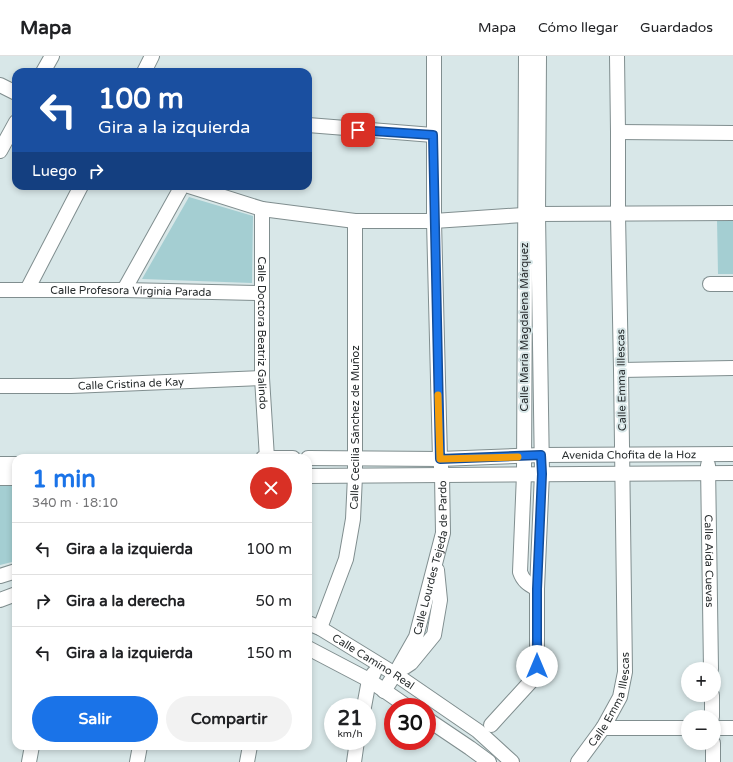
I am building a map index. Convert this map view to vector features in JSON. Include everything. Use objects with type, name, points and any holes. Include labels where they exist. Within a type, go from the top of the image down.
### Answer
[{"type":"street","points":[[45,68],[52,56]]},
{"type":"street","points":[[147,68],[152,56]]},
{"type":"street","name":"Calle Lourdes Tejeda de Pardo","points":[[384,691],[416,637],[442,533],[442,475],[440,459],[434,221],[434,56]]},
{"type":"street","name":"Calle María Magdalena Márquez","points":[[491,725],[533,679],[537,666],[537,589],[542,474],[526,56]]},
{"type":"street","name":"Calle María Magdalena Márquez","points":[[537,589],[527,584],[522,579],[520,572],[531,215],[539,56]]},
{"type":"street","name":"Calle Emma Illescas","points":[[578,762],[603,728],[620,697],[625,672],[617,56]]},
{"type":"street","points":[[0,85],[12,91]]},
{"type":"street","points":[[312,126],[433,135]]},
{"type":"street","points":[[0,151],[12,129]]},
{"type":"street","points":[[618,132],[733,133]]},
{"type":"street","points":[[27,290],[79,190]]},
{"type":"street","points":[[124,290],[180,190]]},
{"type":"street","points":[[202,190],[262,209],[355,221],[434,221],[531,215],[733,214]]},
{"type":"street","name":"Calle Doctora Beatriz Galindo","points":[[262,209],[262,378],[267,454]]},
{"type":"street","name":"Calle Cecilia Sánchez de Muñoz","points":[[314,626],[346,560],[353,519],[355,476],[355,221]]},
{"type":"street","points":[[710,284],[733,284]]},
{"type":"street","name":"Calle Profesora Virginia Parada","points":[[0,290],[124,290],[261,293]]},
{"type":"street","points":[[621,370],[733,368]]},
{"type":"street","name":"Calle Cristina de Kay","points":[[0,386],[71,386],[262,378]]},
{"type":"street","name":"Calle Aída Cuevas","points":[[707,454],[711,662]]},
{"type":"street","name":"Avenida Chofita de la Hoz","points":[[312,458],[440,459],[541,455],[733,454]]},
{"type":"street","points":[[0,464],[12,464]]},
{"type":"street","name":"Avenida Chofita de la Hoz","points":[[312,476],[733,473]]},
{"type":"street","points":[[0,478],[12,478]]},
{"type":"street","points":[[0,576],[12,572]]},
{"type":"street","points":[[0,600],[12,596]]},
{"type":"street","name":"Calle Camino Real","points":[[314,626],[395,674],[478,731],[512,762]]},
{"type":"street","name":"Calle Camino Real","points":[[312,650],[369,680],[394,698]]},
{"type":"street","points":[[366,698],[369,680],[380,665]]},
{"type":"street","points":[[436,725],[488,762]]},
{"type":"street","points":[[603,728],[681,728]]},
{"type":"street","points":[[721,728],[733,728]]},
{"type":"street","points":[[468,762],[470,748]]},
{"type":"street","points":[[29,762],[31,750]]},
{"type":"street","points":[[137,762],[139,750]]},
{"type":"street","points":[[247,762],[249,750]]},
{"type":"street","points":[[354,762],[356,750]]},
{"type":"street","points":[[713,750],[713,762]]},
{"type":"shaded area","points":[[189,197],[253,216],[252,283],[142,279]]},
{"type":"shaded area","points":[[717,219],[733,219],[733,274],[718,274]]},
{"type":"shaded area","points":[[0,485],[12,485],[12,562],[0,565]]},
{"type":"slow traffic","points":[[438,395],[440,459],[518,457]]},
{"type":"route","points":[[358,130],[433,135],[434,237],[440,459],[541,455],[542,474],[537,589],[537,666]]}]
